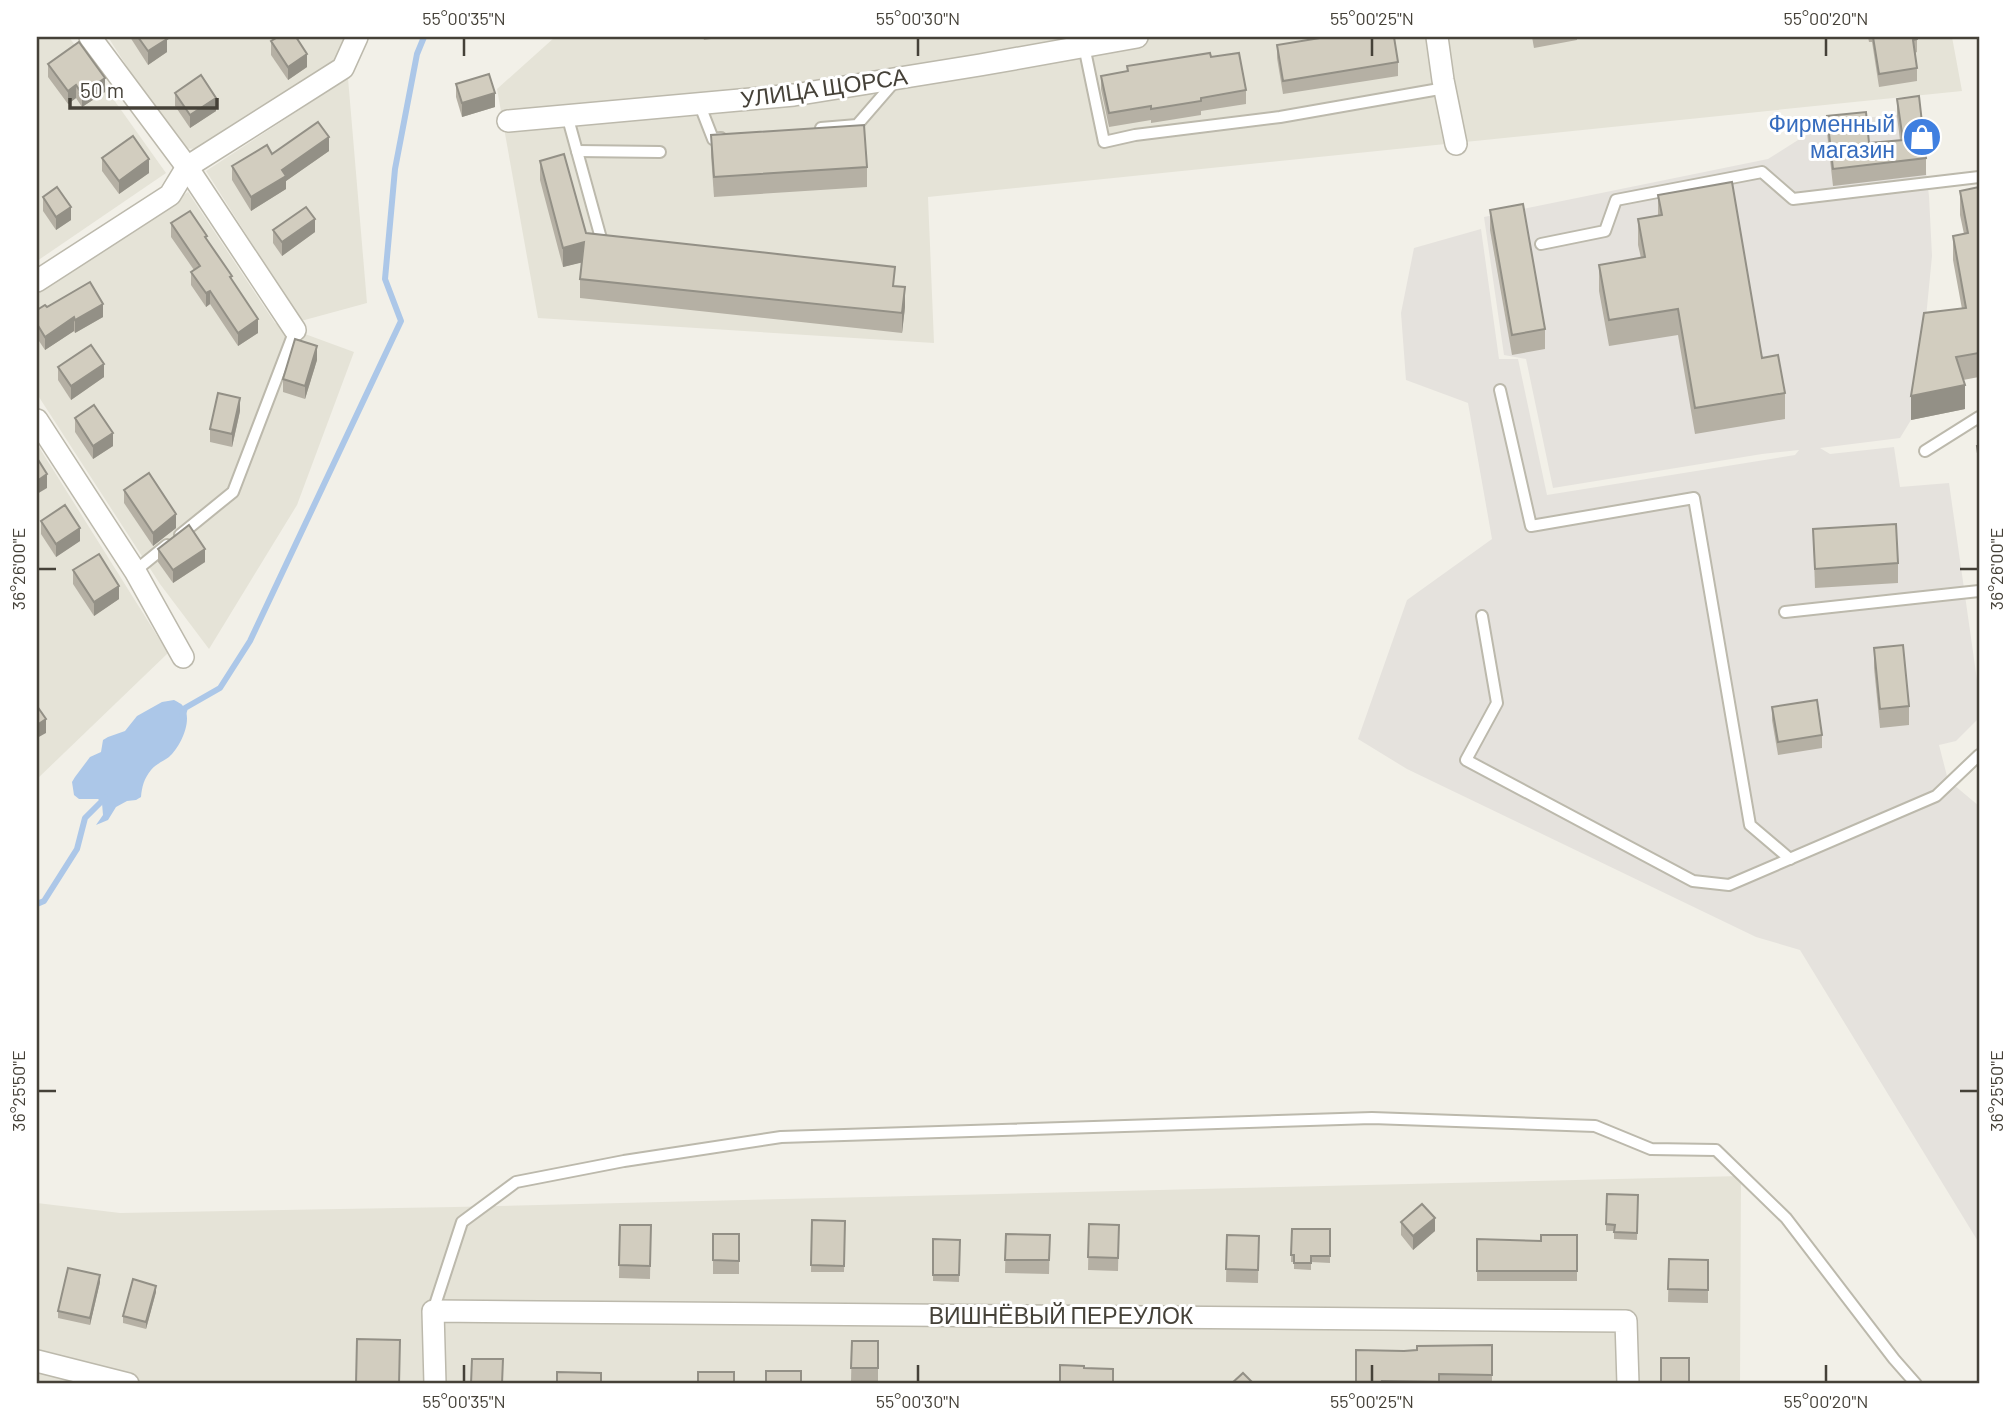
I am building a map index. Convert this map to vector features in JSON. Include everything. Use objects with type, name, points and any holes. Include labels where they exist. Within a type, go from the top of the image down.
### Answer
[{"type":"street","points":[[90,37],[187,167],[295,330]]},
{"type":"street","points":[[37,281],[170,195],[187,167],[343,68],[357,37]]},
{"type":"street","name":"УЛИЦА ЩОРСА","points":[[508,121],[794,94],[1137,37]]},
{"type":"street","points":[[1437,37],[1456,144]]},
{"type":"street","points":[[37,420],[135,571],[183,657]]},
{"type":"street","points":[[433,1311],[435,1384]]},
{"type":"street","name":"ВИШНЁВЫЙ ПЕРЕУЛОК","points":[[433,1311],[1626,1321],[1628,1384]]},
{"type":"street","points":[[37,1361],[128,1384]]},
{"type":"lane","points":[[1084,46],[1104,142],[1135,135],[1280,117],[1445,88]]},
{"type":"lane","points":[[805,130],[857,125],[898,78]]},
{"type":"lane","points":[[699,103],[713,139],[739,136]]},
{"type":"lane","points":[[567,115],[602,242],[616,243]]},
{"type":"lane","points":[[577,151],[660,152]]},
{"type":"lane","points":[[1541,244],[1605,231],[1616,200],[1762,172],[1793,199],[1979,177]]},
{"type":"lane","points":[[135,571],[233,492],[295,330]]},
{"type":"lane","points":[[1500,390],[1531,526],[1694,498],[1750,825],[1790,859]]},
{"type":"lane","points":[[1925,450],[1979,417]]},
{"type":"lane","points":[[1786,612],[1979,592]]},
{"type":"lane","points":[[1482,616],[1497,703],[1466,760],[1693,881],[1729,886],[1936,796],[1979,755]]},
{"type":"lane","points":[[433,1311],[462,1222],[516,1182],[637,1159],[780,1137],[808,1136],[1372,1118],[1595,1126],[1651,1149],[1716,1150],[1786,1218],[1916,1384]]},
{"type":"shaded area","points":[[37,37],[69,37],[166,173],[37,261]]},
{"type":"shaded area","points":[[108,37],[347,37],[335,65],[197,149],[179,148]]},
{"type":"shaded area","points":[[555,37],[1952,37],[1962,91],[928,197],[934,343],[538,318],[497,89]]},
{"type":"shaded area","points":[[348,78],[367,303],[301,321],[206,171]]},
{"type":"shaded area","points":[[1919,113],[1929,196],[1932,256],[1924,338],[1911,420],[1900,438],[1820,448],[1830,454],[1894,447],[1900,487],[1949,483],[1979,694],[1979,718],[1956,741],[1939,745],[1948,780],[1979,806],[1979,1243],[1800,950],[1756,937],[1407,769],[1358,739],[1407,600],[1492,539],[1468,403],[1406,380],[1401,313],[1414,248],[1481,229],[1499,359],[1518,359],[1547,495],[1795,455],[1799,450],[1553,488],[1526,359],[1504,355],[1484,217],[1768,159],[1828,121]]},
{"type":"shaded area","points":[[188,192],[275,323],[354,352],[297,505],[209,649],[160,584],[37,394],[37,294]]},
{"type":"shaded area","points":[[37,444],[168,653],[37,779]]},
{"type":"shaded area","points":[[1741,1176],[1740,1384],[37,1384],[37,1203],[120,1213]]},
{"type":"water","points":[[174,700],[183,706],[187,718],[177,747],[169,757],[151,770],[141,797],[116,807],[108,820],[96,825],[103,815],[102,803],[98,799],[79,799],[74,795],[72,782],[75,777],[90,757],[101,752],[103,740],[125,731],[137,716],[162,702]]},
{"type":"building","points":[[138,37],[165,37],[167,39],[148,51]]},
{"type":"building","points":[[278,37],[296,37],[307,54],[288,67],[271,41]]},
{"type":"building","points":[[1326,37],[1394,37],[1398,62],[1283,81],[1277,45]]},
{"type":"building","points":[[1873,37],[1917,37],[1913,40],[1917,68],[1879,74]]},
{"type":"building","points":[[79,42],[105,78],[82,94],[76,85],[68,91],[48,64]]},
{"type":"building","points":[[1210,53],[1211,57],[1239,53],[1246,90],[1201,98],[1201,101],[1109,113],[1101,76],[1128,71],[1127,66]]},
{"type":"building","points":[[489,74],[495,93],[462,103],[456,84]]},
{"type":"building","points":[[201,75],[216,98],[190,115],[175,93]]},
{"type":"building","points":[[1919,96],[1926,158],[1833,169],[1827,116],[1866,112],[1869,143],[1903,140],[1897,99]]},
{"type":"building","points":[[318,122],[329,137],[282,170],[286,176],[251,197],[232,166],[267,145],[272,154]]},
{"type":"building","points":[[864,125],[867,167],[714,177],[711,135]]},
{"type":"building","points":[[133,136],[149,159],[119,181],[102,158]]},
{"type":"building","points":[[564,154],[586,233],[895,267],[893,286],[905,287],[902,313],[580,279],[584,242],[563,248],[540,161]]},
{"type":"building","points":[[1732,182],[1762,358],[1778,355],[1785,393],[1695,408],[1678,309],[1609,320],[1599,265],[1645,257],[1638,219],[1662,215],[1658,195]]},
{"type":"building","points":[[57,187],[71,207],[56,217],[43,197]]},
{"type":"building","points":[[1979,187],[1979,353],[1956,357],[1965,385],[1911,396],[1924,313],[1966,308],[1953,236],[1968,233],[1960,191]]},
{"type":"building","points":[[1523,204],[1545,329],[1512,335],[1490,210]]},
{"type":"building","points":[[306,207],[315,219],[282,242],[273,230]]},
{"type":"building","points":[[190,211],[258,319],[238,333],[210,291],[206,293],[191,272],[200,266],[171,223]]},
{"type":"building","points":[[90,282],[103,304],[75,320],[74,317],[45,337],[37,324],[37,310]]},
{"type":"building","points":[[295,339],[317,346],[305,386],[283,379]]},
{"type":"building","points":[[91,345],[104,364],[71,386],[58,367]]},
{"type":"building","points":[[218,393],[240,398],[232,434],[210,429]]},
{"type":"building","points":[[94,405],[113,433],[93,446],[75,418]]},
{"type":"building","points":[[37,458],[47,474],[37,481]]},
{"type":"building","points":[[149,473],[176,514],[153,533],[124,490]]},
{"type":"building","points":[[65,505],[80,528],[56,544],[41,521]]},
{"type":"building","points":[[1896,524],[1898,563],[1815,569],[1813,529]]},
{"type":"building","points":[[189,525],[205,549],[173,570],[158,549]]},
{"type":"building","points":[[99,554],[119,586],[94,602],[73,570]]},
{"type":"building","points":[[1903,645],[1909,706],[1880,709],[1874,648]]},
{"type":"building","points":[[1817,700],[1822,735],[1778,742],[1772,707]]},
{"type":"building","points":[[37,706],[46,719],[37,725]]},
{"type":"building","points":[[1607,1194],[1638,1195],[1637,1233],[1614,1232],[1615,1225],[1606,1224]]},
{"type":"building","points":[[1422,1204],[1435,1218],[1413,1236],[1401,1222]]},
{"type":"building","points":[[812,1220],[845,1221],[844,1266],[811,1265]]},
{"type":"building","points":[[1089,1224],[1119,1225],[1118,1258],[1088,1257]]},
{"type":"building","points":[[620,1225],[651,1225],[650,1266],[619,1265]]},
{"type":"building","points":[[1292,1229],[1330,1229],[1330,1256],[1311,1256],[1311,1263],[1294,1263],[1294,1255],[1291,1255]]},
{"type":"building","points":[[713,1234],[739,1234],[739,1261],[713,1260]]},
{"type":"building","points":[[1006,1234],[1050,1235],[1049,1260],[1005,1260]]},
{"type":"building","points":[[1227,1235],[1259,1236],[1258,1270],[1226,1269]]},
{"type":"building","points":[[1541,1235],[1577,1235],[1577,1271],[1477,1271],[1477,1239],[1541,1241]]},
{"type":"building","points":[[933,1239],[960,1240],[959,1275],[933,1275]]},
{"type":"building","points":[[1669,1259],[1708,1260],[1708,1290],[1668,1289]]},
{"type":"building","points":[[68,1268],[100,1275],[90,1318],[58,1311]]},
{"type":"building","points":[[133,1279],[156,1286],[146,1322],[123,1316]]},
{"type":"building","points":[[357,1339],[400,1340],[399,1384],[356,1384]]},
{"type":"building","points":[[852,1341],[878,1341],[878,1368],[851,1368]]},
{"type":"building","points":[[1492,1345],[1492,1375],[1439,1374],[1439,1382],[1356,1382],[1356,1350],[1404,1351],[1417,1350],[1417,1346]]},
{"type":"building","points":[[1661,1358],[1689,1358],[1689,1384],[1661,1384]]},
{"type":"building","points":[[472,1359],[503,1359],[502,1384],[471,1384]]},
{"type":"building","points":[[1060,1365],[1113,1369],[1113,1384],[1060,1384]]},
{"type":"building","points":[[766,1371],[801,1371],[801,1384],[766,1384]]},
{"type":"building","points":[[557,1372],[601,1373],[601,1384],[557,1384]]},
{"type":"building","points":[[698,1372],[734,1372],[734,1384],[661,1384],[698,1383]]},
{"type":"building","points":[[1243,1373],[1254,1384],[1231,1384]]},
{"type":"waterway","points":[[182,717],[185,708],[220,688],[250,641],[401,321],[385,279],[395,169],[417,54],[424,37]]},
{"type":"waterway","points":[[37,904],[44,901],[77,849],[85,818],[105,798]]},
{"type":"place","name":"Фирменный магазин","points":[[1922,137]]}]
